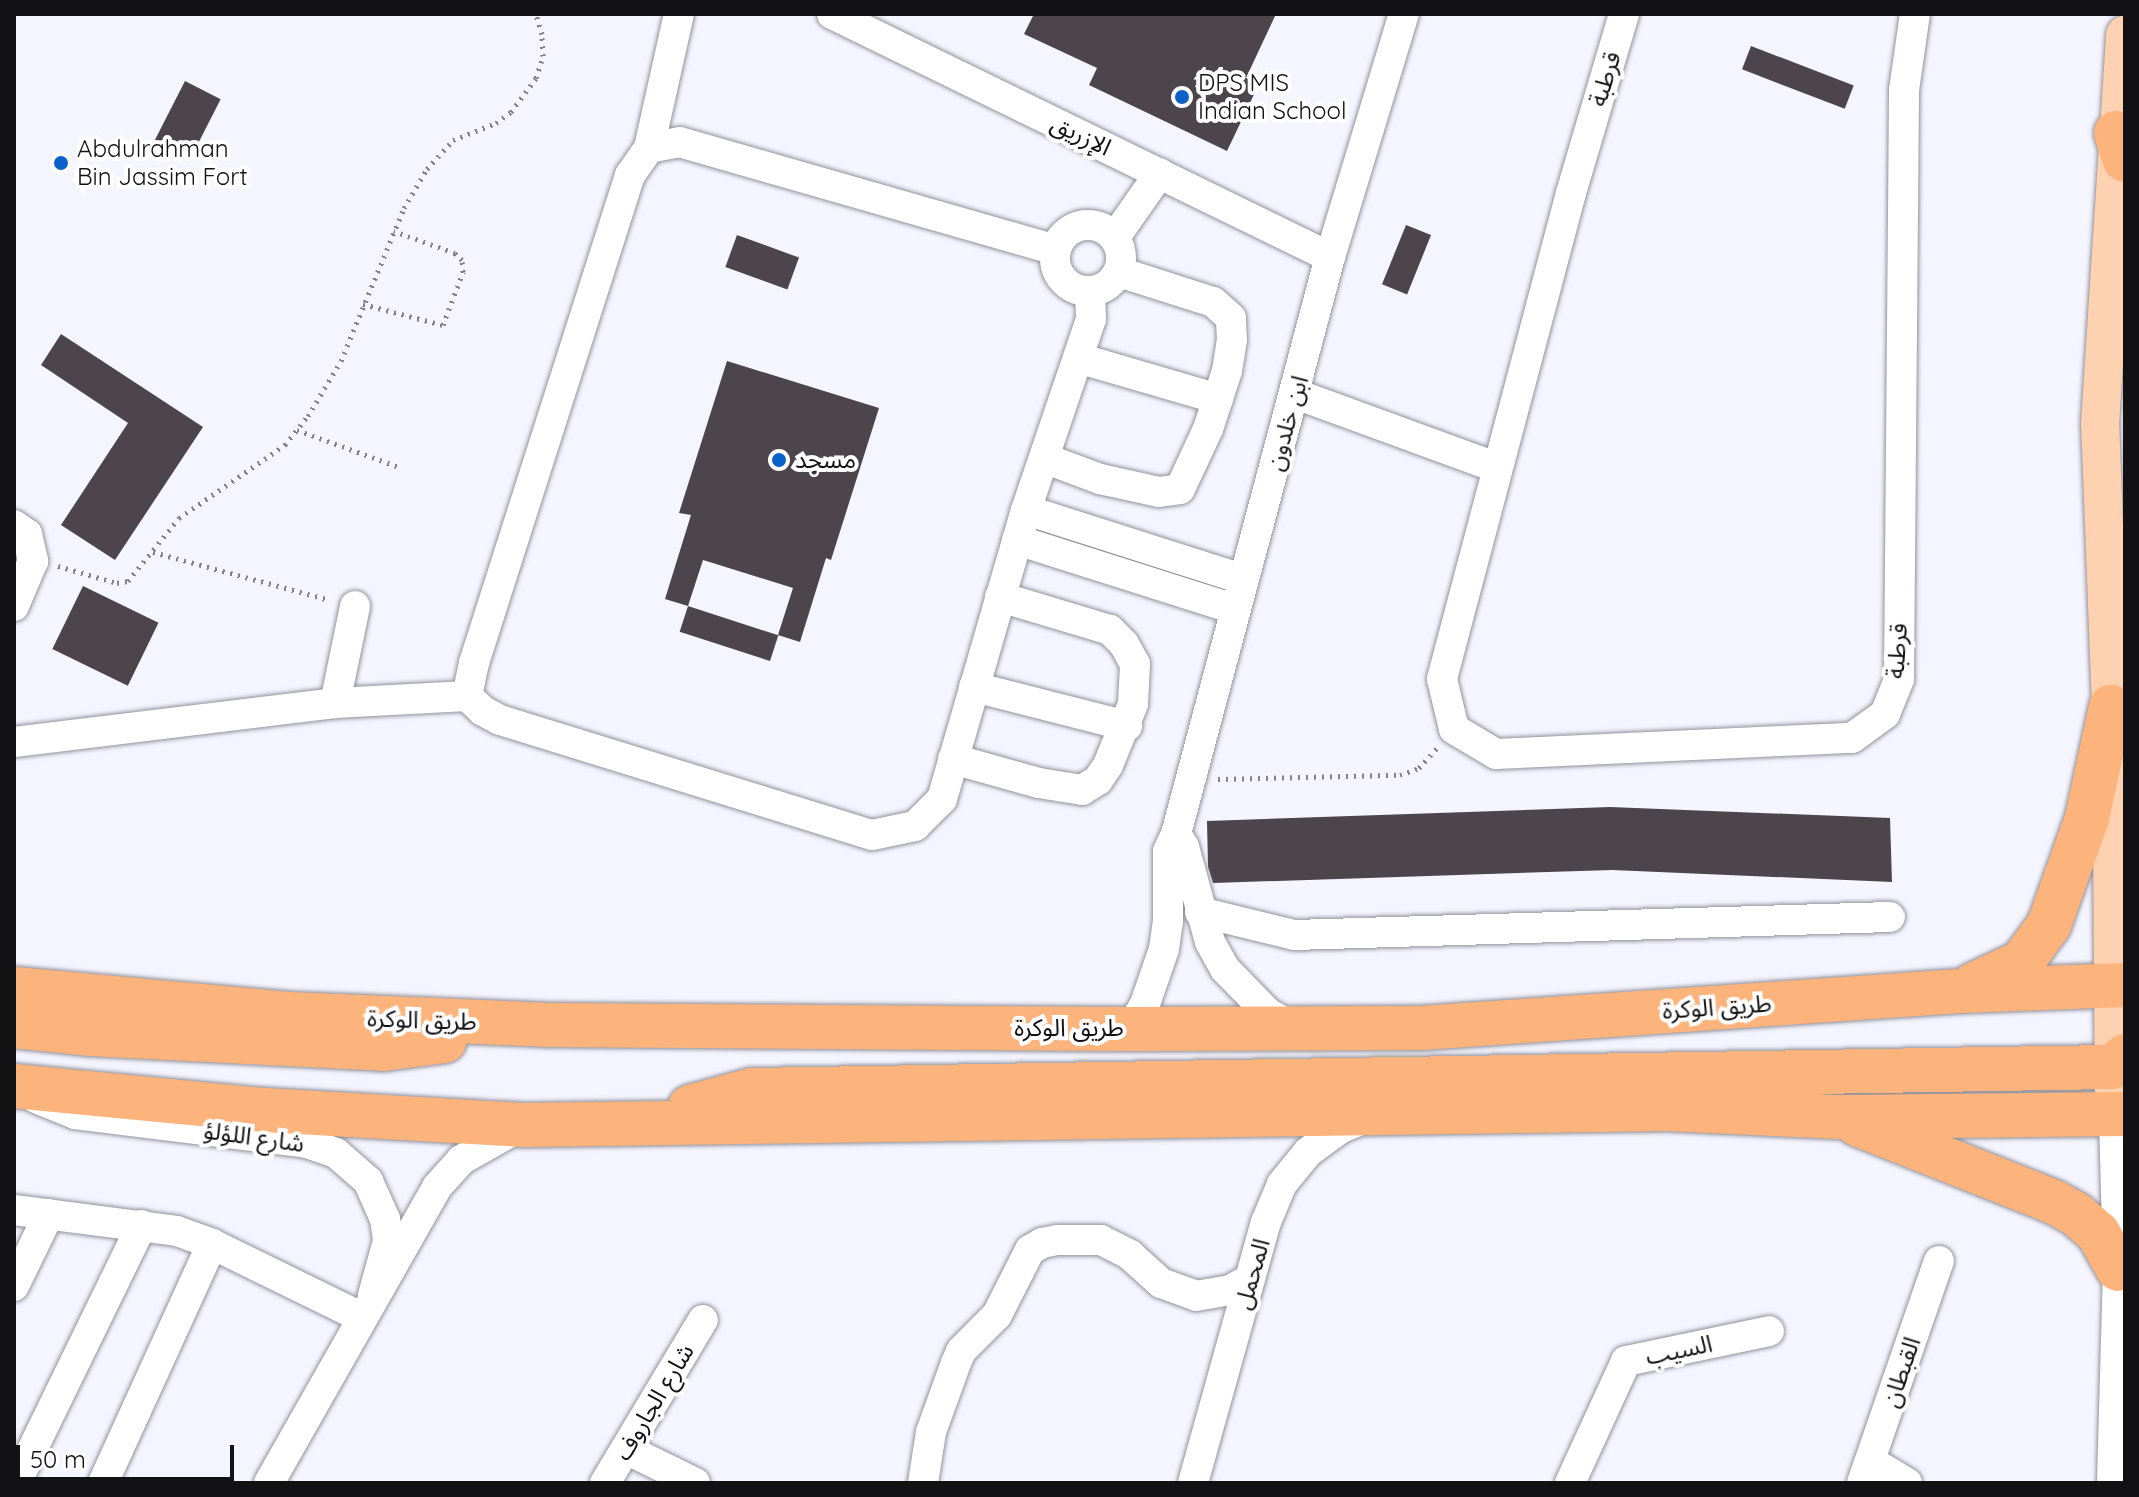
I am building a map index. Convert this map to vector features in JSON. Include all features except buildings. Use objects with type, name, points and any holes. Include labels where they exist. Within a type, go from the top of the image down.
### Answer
[{"type":"highway","points":[[1960,991],[2022,962],[2049,925],[2087,818],[2111,707]]},
{"type":"highway","name":"طريق الوكرة","points":[[14,989],[289,1014],[550,1025],[1130,1029],[1421,1028],[1960,991],[2121,997]]},
{"type":"highway","points":[[14,1026],[105,1035],[383,1049],[550,1025]]},
{"type":"highway","points":[[14,1087],[264,1110],[524,1125],[1668,1109],[1840,1117],[2120,1090]]},
{"type":"highway","points":[[626,1123],[752,1090],[2120,1090]]},
{"type":"highway","points":[[1840,1117],[2065,1208],[2098,1233],[2118,1269]]},
{"type":"main road","points":[[2120,1090],[2121,997],[2100,424],[2121,147],[2125,35]]},
{"type":"street","points":[[467,696],[474,663],[630,175],[649,148],[679,14]]},
{"type":"street","name":"الإزريق","points":[[832,14],[1330,257]]},
{"type":"street","name":"ابن خلدون","points":[[1130,1029],[1145,1004],[1164,949],[1168,921],[1168,851],[1176,834],[1242,579],[1296,394],[1330,257],[1404,14]]},
{"type":"street","name":"قرطبة","points":[[1624,14],[1496,467],[1442,679],[1454,729],[1496,754],[1852,738],[1885,714],[1899,679],[1904,90],[1915,14]]},
{"type":"street","points":[[649,148],[680,142],[1056,250]]},
{"type":"street","points":[[1115,237],[1160,173]]},
{"type":"street","points":[[1082,225],[1100,227],[1115,237],[1122,254],[1119,272],[1107,287],[1090,293],[1069,287],[1056,270],[1056,250],[1065,234],[1082,225]]},
{"type":"street","points":[[1044,458],[1100,479],[1159,492],[1180,489],[1189,475],[1218,399],[1232,340],[1231,318],[1213,302],[1119,272]]},
{"type":"street","points":[[14,742],[335,703],[467,696],[483,711],[500,720],[872,835],[915,826],[942,799],[1026,510],[1091,319],[1090,293]]},
{"type":"street","points":[[1078,358],[1218,399]]},
{"type":"street","points":[[1296,394],[1496,467]]},
{"type":"street","points":[[1026,510],[1242,579]]},
{"type":"street","points":[[14,525],[27,534],[33,561],[14,606]]},
{"type":"street","points":[[1017,540],[1234,609]]},
{"type":"street","points":[[953,759],[1039,783],[1082,790],[1098,780],[1127,726],[1133,704],[1135,664],[1124,644],[1110,630],[1000,597]]},
{"type":"street","points":[[335,703],[355,606]]},
{"type":"street","points":[[974,687],[1127,726]]},
{"type":"street","points":[[1176,834],[1184,847],[1200,912],[1225,969],[1268,1013],[1295,1028]]},
{"type":"street","points":[[1200,912],[1294,935],[1890,917]]},
{"type":"street","name":"شارع اللؤلؤ","points":[[14,1087],[75,1114],[307,1143],[336,1153],[368,1181],[379,1199],[385,1219],[388,1241],[367,1306]]},
{"type":"street","points":[[2112,1483],[2120,1090]]},
{"type":"street","name":"المحمل","points":[[1193,1483],[1266,1222],[1282,1184],[1308,1152],[1341,1128],[1379,1113]]},
{"type":"street","name":"شارع اللؤلؤ","points":[[269,1483],[437,1187],[453,1169],[493,1140],[524,1125]]},
{"type":"street","points":[[14,1210],[177,1231],[367,1306]]},
{"type":"street","points":[[14,1286],[49,1214]]},
{"type":"street","points":[[16,1483],[142,1225]]},
{"type":"street","points":[[923,1483],[931,1432],[961,1351],[997,1315],[1030,1250],[1057,1240],[1101,1240],[1130,1255],[1161,1283],[1196,1296],[1230,1290],[1250,1279]]},
{"type":"street","points":[[103,1483],[212,1244]]},
{"type":"street","name":"القبطان","points":[[1866,1472],[1939,1261]]},
{"type":"street","name":"شارع الجاروف","points":[[605,1483],[703,1320]]},
{"type":"street","name":"السيب","points":[[1570,1483],[1626,1361],[1769,1331]]},
{"type":"street","points":[[626,1449],[695,1483]]},
{"type":"street","points":[[1866,1472],[1907,1483]]},
{"type":"path","points":[[33,561],[117,583],[128,581],[179,518],[285,445],[341,361],[394,231],[427,169],[453,140],[496,123],[525,96],[543,56],[542,34],[536,14]]},
{"type":"path","points":[[363,304],[443,325],[463,272],[462,260],[455,253],[394,231]]},
{"type":"path","points":[[297,430],[399,467]]},
{"type":"path","points":[[153,552],[355,606]]},
{"type":"path","points":[[1190,780],[1400,775],[1419,768],[1454,729]]},
{"type":"place","name":"DPS MIS Indian School","points":[[1182,97]]},
{"type":"place","name":"Abdulrahman Bin Jassim Fort","points":[[61,163]]},
{"type":"place","name":"مسجد","points":[[779,460]]}]
